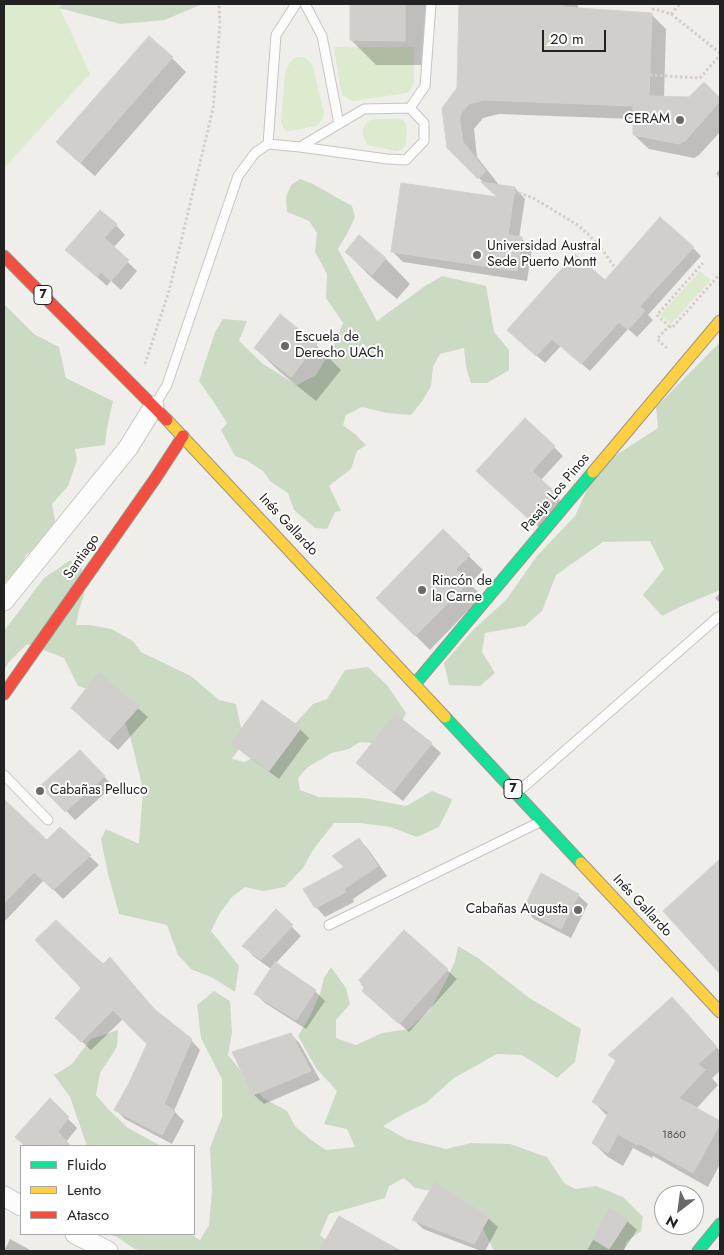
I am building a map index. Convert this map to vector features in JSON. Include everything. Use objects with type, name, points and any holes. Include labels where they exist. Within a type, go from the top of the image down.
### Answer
[{"type":"main road","name":"Inés Gallardo","points":[[4,256],[183,436],[720,1012]]},
{"type":"main road","name":"Pasaje Los Pinos","points":[[415,684],[720,321]]},
{"type":"main road","name":"Santiago","points":[[4,694],[155,479],[183,436]]},
{"type":"main road","points":[[698,1251],[720,1224]]},
{"type":"street","points":[[4,601],[128,448],[154,406]]},
{"type":"street","points":[[4,1196],[20,1205]]},
{"type":"street","points":[[77,1235],[108,1251]]},
{"type":"lane","points":[[268,144],[276,35],[296,4]]},
{"type":"lane","points":[[305,4],[322,36],[339,124]]},
{"type":"lane","points":[[410,108],[425,86],[431,4]]},
{"type":"lane","points":[[154,406],[167,384],[238,176],[256,153],[268,144],[300,146],[406,160],[424,141],[424,123],[410,108],[364,109],[300,146]]},
{"type":"lane","points":[[517,793],[718,616]]},
{"type":"lane","points":[[4,775],[48,820]]},
{"type":"lane","points":[[329,925],[543,821]]},
{"type":"path","points":[[136,388],[169,291],[213,109],[220,24],[219,4]]},
{"type":"path","points":[[671,14],[680,4]]},
{"type":"path","points":[[650,75],[700,78],[720,54],[671,14],[652,9]]},
{"type":"path","points":[[514,192],[535,199],[576,224],[604,252],[615,268]]},
{"type":"path","points":[[703,263],[656,315],[669,326],[672,328],[718,275]]},
{"type":"path","points":[[669,326],[657,339],[684,364]]},
{"type":"green space","points":[[4,4],[63,4],[60,8],[90,74],[4,168]]},
{"type":"green space","points":[[63,4],[202,4],[165,20],[121,24],[59,8]]},
{"type":"green space","points":[[334,47],[414,47],[414,83],[407,93],[352,101],[343,95],[340,86]]},
{"type":"green space","points":[[304,57],[313,67],[324,114],[322,120],[316,126],[290,131],[285,130],[281,122],[285,74],[289,64],[294,58]]},
{"type":"green space","points":[[372,119],[401,119],[405,122],[406,144],[402,150],[396,151],[366,143],[363,128]]},
{"type":"green space","points":[[300,179],[313,184],[352,206],[355,217],[338,249],[377,321],[442,276],[486,286],[494,332],[509,350],[509,370],[487,383],[471,383],[466,367],[464,348],[440,354],[433,367],[431,386],[411,415],[387,413],[362,407],[346,415],[343,425],[366,445],[357,451],[351,469],[329,486],[341,511],[335,512],[327,529],[315,528],[294,510],[288,493],[271,482],[263,471],[246,460],[235,456],[221,430],[227,423],[199,381],[215,332],[223,319],[247,321],[239,341],[263,364],[297,385],[316,375],[334,345],[343,323],[326,298],[327,274],[315,252],[317,233],[309,221],[287,212],[286,197],[291,185]]},
{"type":"green space","points":[[700,271],[711,280],[671,324],[660,315]]},
{"type":"green space","points":[[4,304],[34,334],[59,347],[66,378],[113,401],[105,445],[75,449],[77,460],[68,486],[52,504],[56,525],[45,539],[26,555],[19,569],[4,583]]},
{"type":"green space","points":[[720,342],[720,590],[662,616],[643,595],[664,569],[650,541],[603,542],[556,575],[542,611],[525,626],[485,633],[482,652],[495,673],[480,686],[449,685],[444,663],[474,629],[506,600],[537,556],[575,516],[591,481],[613,457],[658,428],[656,407]]},
{"type":"green space","points":[[69,561],[81,561],[84,595],[76,625],[112,629],[134,642],[141,652],[191,676],[219,700],[236,704],[244,742],[232,759],[245,762],[274,744],[313,704],[327,699],[345,670],[368,667],[387,685],[406,713],[398,732],[384,744],[360,742],[349,749],[332,753],[308,767],[298,778],[300,790],[319,797],[364,798],[406,806],[432,791],[452,799],[439,827],[417,837],[390,827],[360,823],[334,823],[313,850],[303,868],[285,887],[263,891],[245,887],[232,897],[220,913],[211,931],[239,966],[235,992],[213,978],[191,969],[178,955],[167,925],[119,914],[101,839],[106,829],[139,844],[143,789],[130,736],[116,698],[78,686],[64,658],[27,644],[9,662],[4,670],[4,631],[44,578]]},
{"type":"green space","points":[[458,946],[478,958],[528,997],[581,1029],[575,1062],[557,1078],[521,1055],[497,1054],[454,1078],[426,1103],[383,1126],[406,1139],[446,1149],[471,1143],[510,1144],[547,1157],[564,1183],[575,1189],[596,1186],[623,1197],[643,1217],[641,1231],[626,1242],[624,1251],[494,1251],[474,1211],[438,1192],[415,1188],[404,1178],[389,1186],[385,1198],[329,1214],[320,1235],[339,1251],[141,1251],[110,1235],[192,1235],[200,1240],[209,1225],[212,1191],[210,1148],[222,1117],[222,1079],[201,1038],[197,1005],[214,991],[230,1001],[232,1032],[228,1055],[263,1098],[287,1111],[295,1126],[326,1150],[355,1147],[347,1129],[324,1124],[337,1091],[316,1068],[298,1036],[320,994],[324,978],[331,967],[346,988],[350,1004],[336,1020],[336,1038],[356,1045],[382,1033],[409,1029],[430,1010],[455,961]]},
{"type":"green space","points":[[118,1030],[117,1047],[100,1073],[96,1095],[128,1128],[159,1145],[87,1145],[70,1097],[54,1075],[72,1064],[91,1039]]},
{"type":"building","points":[[350,4],[405,4],[405,41],[350,40]]},
{"type":"building","points":[[459,4],[563,4],[563,7],[652,13],[649,96],[689,97],[704,82],[720,98],[720,101],[685,141],[679,144],[633,135],[633,106],[484,100],[469,104],[460,114],[460,124],[463,142],[486,171],[478,179],[447,148],[442,108],[457,88]]},
{"type":"building","points":[[149,36],[173,57],[80,163],[56,142]]},
{"type":"building","points":[[481,182],[515,187],[508,235],[522,237],[517,271],[391,252],[401,183],[497,197]]},
{"type":"building","points":[[100,210],[117,224],[104,238],[129,260],[111,281],[101,272],[97,277],[65,250]]},
{"type":"building","points":[[660,217],[694,247],[640,306],[645,311],[628,330],[619,322],[581,364],[552,339],[536,356],[507,330],[575,254],[605,280]]},
{"type":"building","points":[[359,235],[386,258],[372,275],[345,252]]},
{"type":"building","name":"Escuela de Derecho UACh","points":[[280,314],[317,344],[291,377],[254,348]]},
{"type":"building","points":[[525,418],[555,446],[532,471],[556,493],[532,522],[476,471]]},
{"type":"building","name":"Rincón de la Carne","points":[[443,529],[470,555],[456,569],[469,582],[415,636],[376,598]]},
{"type":"building","points":[[99,672],[139,707],[108,741],[71,708]]},
{"type":"building","points":[[262,700],[301,728],[269,771],[231,743]]},
{"type":"building","points":[[395,714],[432,743],[393,792],[356,763]]},
{"type":"building","points":[[80,750],[105,776],[65,812],[40,786]]},
{"type":"building","points":[[4,799],[47,840],[60,827],[91,855],[53,890],[34,872],[4,903]]},
{"type":"building","points":[[359,838],[378,866],[344,889],[346,892],[315,908],[303,889],[344,867],[332,856]]},
{"type":"building","points":[[720,859],[720,974],[663,911]]},
{"type":"building","points":[[541,873],[579,894],[561,929],[523,909]]},
{"type":"building","points":[[276,909],[293,925],[261,960],[242,946]]},
{"type":"building","points":[[56,920],[103,964],[110,957],[153,1008],[192,1039],[164,1104],[175,1111],[162,1135],[114,1110],[147,1044],[113,1010],[81,1042],[55,1018],[81,988],[35,940]]},
{"type":"building","points":[[404,930],[448,969],[399,1024],[362,991],[364,988],[359,980]]},
{"type":"building","points":[[275,962],[316,990],[296,1020],[254,994]]},
{"type":"building","points":[[672,997],[717,1047],[698,1064],[705,1070],[679,1098],[720,1121],[693,1173],[618,1134],[608,1153],[592,1143],[609,1112],[592,1102],[616,1060],[608,1055]]},
{"type":"building","points":[[291,1033],[311,1071],[253,1095],[232,1052]]},
{"type":"building","points":[[50,1098],[69,1117],[58,1132],[70,1145],[24,1145],[15,1137]]},
{"type":"building","points":[[435,1182],[489,1217],[474,1244],[412,1220]]},
{"type":"building","points":[[609,1208],[628,1220],[609,1249],[593,1239]]},
{"type":"building","points":[[339,1216],[369,1233],[401,1251],[319,1251]]},
{"type":"traffic: fast","points":[[415,684],[593,472]]},
{"type":"traffic: fast","points":[[445,717],[581,863]]},
{"type":"traffic: fast","points":[[698,1251],[720,1224]]},
{"type":"traffic: slow","points":[[593,472],[720,321]]},
{"type":"traffic: slow","points":[[167,420],[445,717]]},
{"type":"traffic: slow","points":[[581,863],[720,1012]]},
{"type":"traffic: jam","points":[[4,256],[167,420]]},
{"type":"traffic: jam","points":[[4,694],[155,479],[183,436]]},
{"type":"place","name":"CERAM","points":[[680,120]]},
{"type":"place","name":"Universidad Austral Sede Puerto Montt","points":[[477,255]]},
{"type":"place","name":"Escuela de Derecho UACh","points":[[285,346]]},
{"type":"place","name":"Rincón de la Carne","points":[[422,590]]},
{"type":"place","name":"Cabañas Pelluco","points":[[40,791]]},
{"type":"place","name":"Cabañas Augusta","points":[[578,910]]}]
